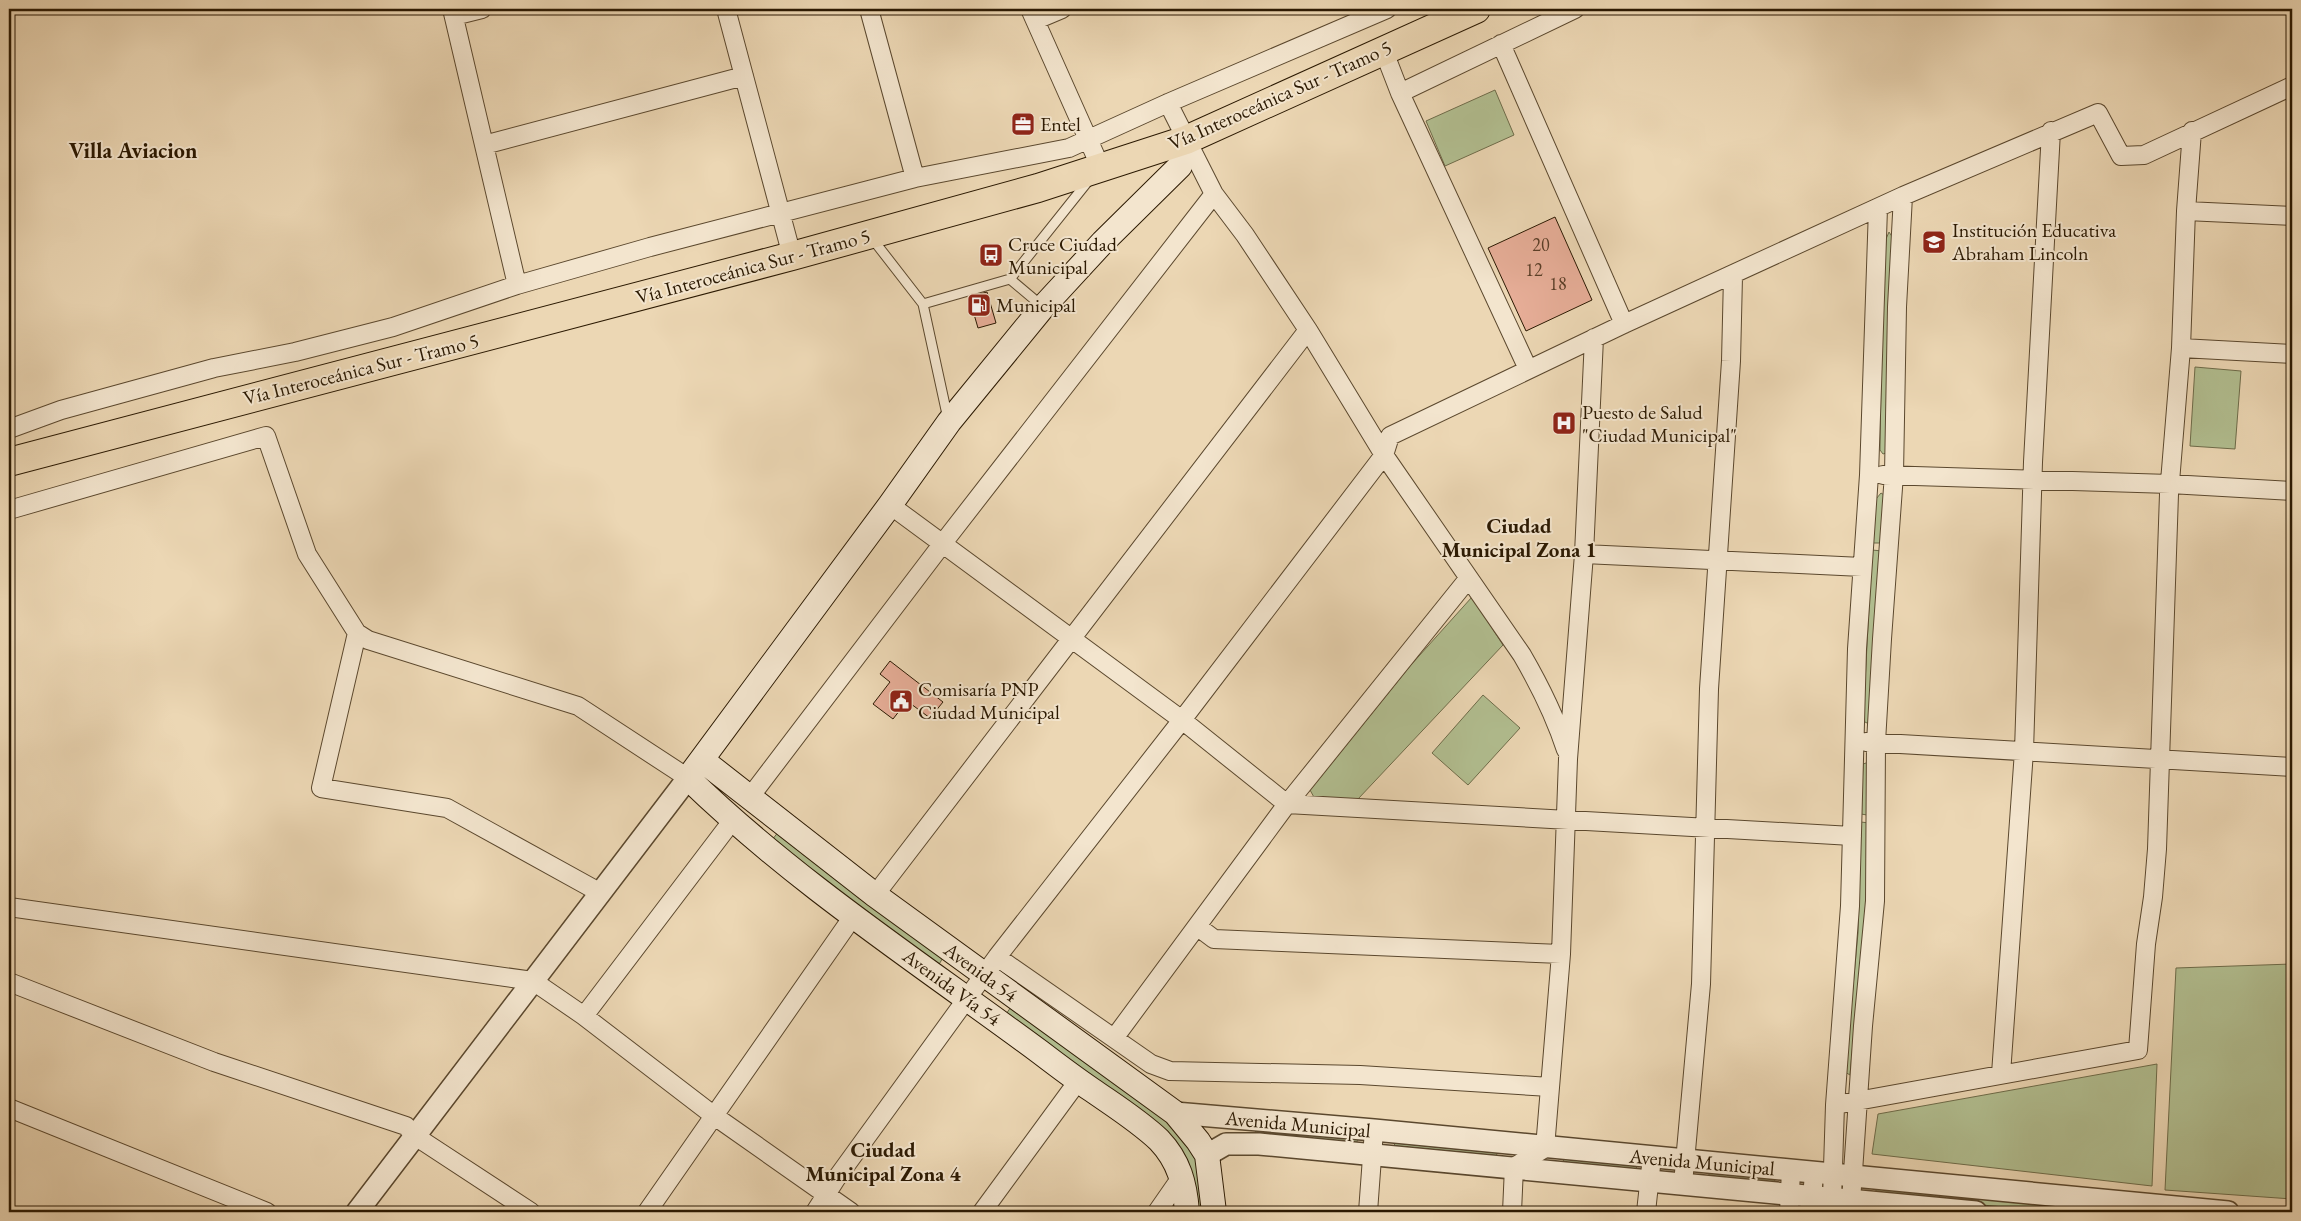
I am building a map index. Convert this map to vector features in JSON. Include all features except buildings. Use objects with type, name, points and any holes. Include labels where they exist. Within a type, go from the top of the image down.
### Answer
[{"type":"highway","name":"Vía Interoceánica Sur - Tramo 5","points":[[9,462],[792,256],[1038,188],[1100,166],[1186,140],[1383,49],[1476,9]]},
{"type":"main road","points":[[695,769],[949,422],[1043,307],[1103,242],[1180,166],[1186,140]]},
{"type":"main road","name":"Avenida 54","points":[[695,769],[750,797],[875,895],[991,966],[1175,1113],[1207,1155],[1214,1212]]},
{"type":"main road","name":"Avenida Vía 54","points":[[695,769],[732,821],[854,915],[1078,1081],[1123,1111],[1159,1140],[1173,1158],[1182,1176],[1187,1212]]},
{"type":"street","points":[[482,9],[453,12],[517,285]]},
{"type":"street","points":[[726,9],[792,256]]},
{"type":"street","points":[[869,9],[914,178]]},
{"type":"street","points":[[1062,9],[1033,15],[1100,166]]},
{"type":"street","points":[[11,425],[214,368],[295,352],[393,327],[517,285],[650,247],[914,178],[1069,148],[1168,103],[1387,9]]},
{"type":"street","points":[[1400,93],[1575,9]]},
{"type":"street","points":[[1501,44],[1624,324]]},
{"type":"street","points":[[1383,49],[1400,93],[1528,369]]},
{"type":"street","points":[[484,145],[744,76]]},
{"type":"street","points":[[815,1212],[836,1179],[991,966],[1384,455],[1390,436],[1624,324],[1733,276],[1903,196],[2051,131],[2098,113],[2121,156],[2144,155],[2292,86]]},
{"type":"street","points":[[1168,103],[1214,194],[1245,235],[1308,330],[1384,455],[1522,655],[1542,689],[1556,720],[1568,759]]},
{"type":"street","points":[[2001,1074],[2024,751],[2032,479],[2051,131]]},
{"type":"street","points":[[1835,1105],[2138,1050],[2146,944],[2153,897],[2170,484],[2181,348],[2186,211],[2192,131]]},
{"type":"street","points":[[750,797],[943,543],[1214,194]]},
{"type":"street","points":[[1827,1202],[1854,1176],[1863,1026],[1875,901],[1876,742],[1894,474],[1903,196]]},
{"type":"street","points":[[1827,1202],[1823,1174],[1835,1105],[1852,836],[1862,567],[1869,475],[1878,208]]},
{"type":"street","points":[[2186,211],[2292,216]]},
{"type":"street","points":[[1683,1184],[1701,984],[1709,689],[1731,361],[1733,276]]},
{"type":"street","points":[[875,895],[1308,330]]},
{"type":"street","points":[[1512,1212],[1514,1167],[1545,1148],[1561,954],[1568,759],[1584,554],[1594,338]]},
{"type":"street","points":[[2181,348],[2292,354]]},
{"type":"street","points":[[9,510],[266,436],[307,554],[357,633],[368,640],[578,706],[695,769],[599,892],[357,1212]]},
{"type":"street","points":[[1869,475],[1894,474],[2170,484],[2292,491]]},
{"type":"street","points":[[890,505],[1182,720],[1287,804],[1852,836]]},
{"type":"street","points":[[1584,554],[1862,567]]},
{"type":"street","points":[[1115,1038],[1287,804],[1468,579]]},
{"type":"street","points":[[357,633],[321,788],[447,808],[599,892]]},
{"type":"street","points":[[1854,742],[2292,766]]},
{"type":"street","points":[[584,1016],[732,821]]},
{"type":"street","points":[[9,907],[533,981],[584,1016],[713,1116],[851,1212]]},
{"type":"street","points":[[647,1212],[854,915]]},
{"type":"street","points":[[1198,927],[1214,939],[1561,954]]},
{"type":"street","points":[[991,966],[1115,1038],[1151,1064],[1170,1071],[1360,1075],[1550,1087]]},
{"type":"street","points":[[9,982],[214,1062],[406,1126],[414,1136],[531,1212]]},
{"type":"street","points":[[982,1212],[1078,1081]]},
{"type":"street","points":[[9,1108],[267,1212]]},
{"type":"street","name":"Avenida Municipal","points":[[1175,1113],[1374,1130],[1545,1148],[1959,1186],[2099,1206],[2228,1212]]},
{"type":"street","points":[[1368,1212],[1374,1130]]},
{"type":"street","name":"Avenida Municipal","points":[[1207,1155],[1226,1144],[1237,1143],[1683,1184],[1789,1204],[1827,1202],[1963,1212]]},
{"type":"street","points":[[1646,1212],[1652,1157]]},
{"type":"street","points":[[1789,1204],[1791,1171]]},
{"type":"street","points":[[1157,1212],[1182,1176]]},
{"type":"street","points":[[1959,1186],[1963,1212]]},
{"type":"lane","points":[[923,304],[1010,279],[1100,166]]},
{"type":"lane","points":[[869,235],[923,304],[949,422]]},
{"type":"lane","points":[[1010,279],[1043,307]]},
{"type":"green space","points":[[1495,90],[1514,135],[1445,166],[1426,121]]},
{"type":"green space","points":[[1889,232],[1893,238],[1886,453],[1883,454],[1880,450],[1882,303],[1886,239]]},
{"type":"green space","points":[[2195,367],[2241,371],[2235,449],[2190,446]]},
{"type":"green space","points":[[1881,493],[1884,495],[1883,543],[1873,543],[1876,499]]},
{"type":"green space","points":[[1872,550],[1882,551],[1870,722],[1867,723],[1863,721]]},
{"type":"green space","points":[[1472,597],[1503,645],[1358,799],[1315,799],[1310,790],[1410,666]]},
{"type":"green space","points":[[1483,695],[1520,728],[1468,785],[1432,753]]},
{"type":"green space","points":[[1863,764],[1869,764],[1867,815],[1861,814]]},
{"type":"green space","points":[[1861,822],[1869,823],[1867,891],[1850,1075],[1845,1072],[1858,933]]},
{"type":"green space","points":[[779,831],[944,956],[938,966],[772,840]]},
{"type":"green space","points":[[2292,964],[2292,1199],[2165,1190],[2176,968]]},
{"type":"green space","points":[[1011,1007],[1170,1123],[1189,1148],[1198,1164],[1206,1212],[1196,1212],[1194,1184],[1006,1014]]},
{"type":"green space","points":[[2157,1064],[2152,1186],[1872,1154],[1878,1114]]},
{"type":"green space","points":[[1256,1127],[1356,1137],[1358,1140],[1356,1143],[1255,1136]]},
{"type":"green space","points":[[1394,1142],[1498,1152],[1495,1158],[1395,1147]]},
{"type":"green space","points":[[1563,1158],[1637,1166],[1636,1169],[1564,1164]]},
{"type":"green space","points":[[1709,1172],[1774,1177],[1775,1182],[1774,1184],[1709,1178]]},
{"type":"green space","points":[[1876,1188],[1940,1194],[1939,1199],[1876,1193]]},
{"type":"green space","points":[[1979,1198],[2079,1206],[2080,1212],[1982,1205],[1978,1201]]},
{"type":"place","name":"Entel","points":[[1023,124]]},
{"type":"place","name":"Institución Educativa Abraham Lincoln","points":[[1934,242]]},
{"type":"place","name":"Cruce Ciudad Municipal","points":[[991,255]]},
{"type":"place","name":"Municipal","points":[[979,305]]},
{"type":"place","name":"Puesto de Salud \"Ciudad Municipal\"","points":[[1564,423]]},
{"type":"place","name":"Comisaría PNP Ciudad Municipal","points":[[901,701]]},
{"type":"district","name":"Villa Aviacion","points":[[133,150]]},
{"type":"district","name":"Ciudad Municipal Zona 1","points":[[1519,538]]},
{"type":"district","name":"Ciudad Municipal Zona 4","points":[[883,1162]]}]
